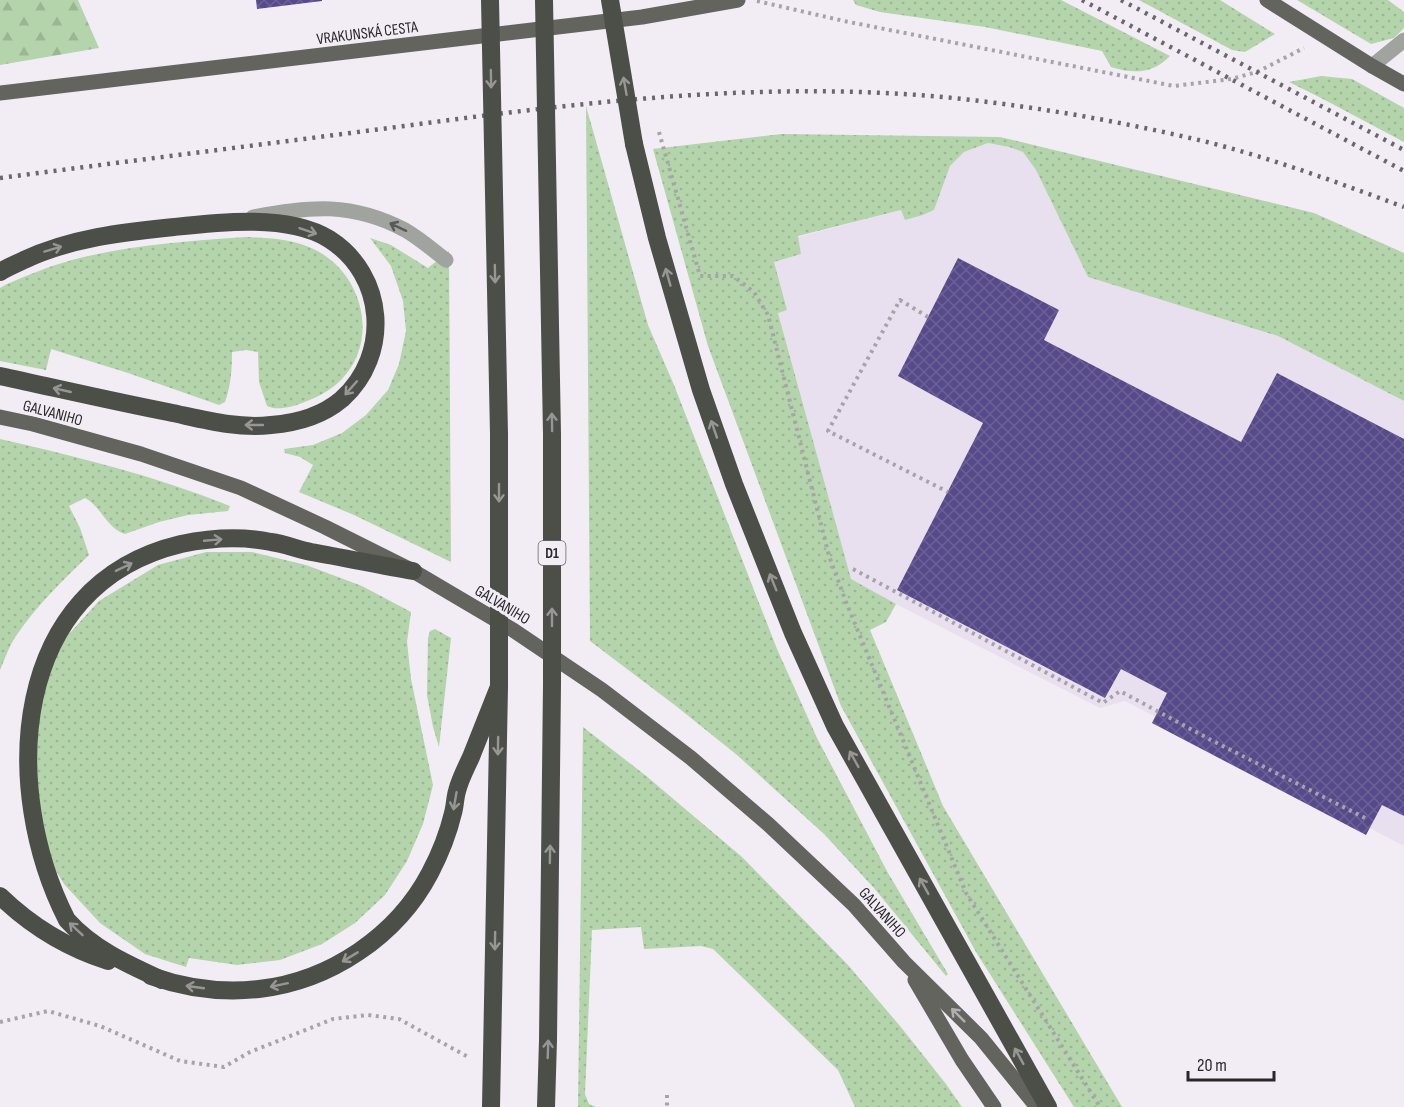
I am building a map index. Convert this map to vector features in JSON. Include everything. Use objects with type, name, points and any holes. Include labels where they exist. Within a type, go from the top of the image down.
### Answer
[{"type":"highway","points":[[490,0],[499,434],[498,687],[491,1107]]},
{"type":"highway","name":"D1","points":[[544,0],[552,434],[552,684],[546,1107]]},
{"type":"highway","points":[[610,0],[634,144],[657,238],[701,390],[734,484],[793,633],[835,726],[1048,1107]]},
{"type":"highway","points":[[0,272],[39,253],[123,232],[231,222],[266,222],[287,225],[308,230],[329,239],[346,252],[360,268],[375,307],[376,328],[373,349],[367,366],[355,385],[341,400],[323,412],[293,422],[247,426],[223,423],[0,376]]},
{"type":"highway","points":[[25,674],[50,629],[72,604],[94,585],[118,569],[156,552],[182,544],[212,539],[272,542],[413,571]]},
{"type":"highway","points":[[0,896],[35,925],[63,943],[93,956],[189,987],[228,991],[261,989],[296,981],[328,969],[350,958],[387,929],[403,913],[423,885],[440,854],[448,833],[457,790],[498,687]]},
{"type":"highway","points":[[25,857],[48,897],[81,933],[102,950],[162,980]]},
{"type":"main road","name":"VRAKUNSKÁ CESTA","points":[[0,93],[642,17],[738,0]]},
{"type":"main road","points":[[1267,0],[1404,84]]},
{"type":"main road","name":"GALVANIHO","points":[[0,417],[141,454],[241,488],[413,571],[513,630],[602,690],[692,758],[768,824],[845,897],[904,962],[981,1038],[1037,1107]]},
{"type":"main road","name":"GALVANIHO","points":[[904,962],[962,1060],[994,1107]]},
{"type":"lane","points":[[1372,66],[1404,40]]},
{"type":"lane","points":[[231,222],[306,209],[338,209],[375,216],[386,221],[407,231],[446,260]]},
{"type":"path","points":[[754,0],[844,21],[1174,86],[1231,79],[1257,72],[1326,37]]},
{"type":"path","points":[[659,132],[700,276],[733,276],[754,292],[768,315],[829,556],[966,893],[1100,1107]]},
{"type":"path","points":[[928,316],[900,300],[828,431],[948,492]]},
{"type":"path","points":[[853,569],[1103,703],[1120,691],[1369,820]]},
{"type":"path","points":[[0,1022],[48,1011],[100,1026],[180,1061],[224,1067],[250,1052],[333,1019],[368,1015],[399,1019],[475,1061]]},
{"type":"path","points":[[667,1095],[667,1107]]},
{"type":"shaded area","points":[[988,143],[1023,152],[1036,170],[1088,277],[1278,336],[1404,401],[1404,846],[1125,701],[1100,708],[851,580],[778,312],[786,310],[773,262],[801,254],[798,237],[901,210],[905,220],[934,210],[950,166],[964,152]]},
{"type":"green space","points":[[0,0],[78,0],[99,48],[0,65]]},
{"type":"green space","points":[[853,0],[1061,0],[1170,56],[1150,69],[1127,71],[1111,67],[1102,51],[985,27],[880,12],[856,5]]},
{"type":"green space","points":[[1139,0],[1220,0],[1275,34],[1245,52],[1232,50]]},
{"type":"green space","points":[[1297,0],[1388,0],[1404,12],[1404,28],[1394,38],[1371,44]]},
{"type":"green space","points":[[1321,76],[1352,79],[1404,108],[1404,142],[1289,82]]},
{"type":"green space","points":[[586,106],[648,325],[674,385],[777,649],[817,738],[888,873],[948,974],[946,976],[874,888],[824,834],[737,755],[590,641]]},
{"type":"green space","points":[[782,134],[1000,137],[1314,213],[1404,253],[1404,401],[1278,336],[1088,277],[1036,170],[1023,152],[1009,147],[988,143],[964,152],[950,166],[934,210],[905,220],[901,210],[798,236],[801,254],[774,262],[787,310],[778,313],[851,579],[896,604],[886,622],[870,630],[943,806],[1122,1107],[1074,1107],[976,952],[841,706],[708,346],[653,149]]},
{"type":"green space","points":[[247,237],[271,238],[309,247],[327,257],[342,271],[353,287],[360,306],[363,325],[361,344],[354,363],[341,380],[318,396],[289,407],[267,406],[259,382],[258,352],[246,350],[232,352],[229,390],[225,402],[219,405],[51,349],[46,370],[0,361],[0,288],[7,284],[56,265],[93,255],[159,244]]},
{"type":"green space","points":[[370,238],[391,245],[428,268],[449,251],[451,562],[354,515],[299,492],[313,465],[300,457],[285,453],[284,449],[313,445],[342,433],[366,415],[388,390],[399,364],[406,331],[403,301],[391,266]]},
{"type":"green space","points":[[0,439],[145,476],[230,506],[228,511],[188,515],[125,534],[113,527],[85,498],[69,506],[80,528],[89,555],[32,614],[11,644],[0,670]]},
{"type":"green space","points":[[206,552],[252,552],[306,565],[362,586],[411,612],[407,642],[411,679],[433,785],[423,824],[407,861],[385,895],[355,923],[322,944],[280,960],[237,965],[189,958],[186,967],[145,954],[100,923],[64,884],[38,841],[25,736],[58,646],[99,601],[158,565]]},
{"type":"green space","points":[[435,629],[451,638],[439,747],[427,695],[428,638],[430,631]]},
{"type":"green space","points":[[583,727],[645,775],[742,857],[848,965],[900,1026],[962,1107],[855,1107],[838,1070],[713,949],[701,946],[644,949],[641,927],[592,930],[585,1094],[589,1104],[596,1107],[578,1107]]},
{"type":"building","points":[[256,0],[322,0],[322,1],[257,9]]},
{"type":"building","points":[[958,258],[1059,310],[1044,340],[1241,442],[1277,373],[1404,439],[1404,816],[1382,805],[1366,835],[1152,723],[1167,693],[1121,669],[1105,698],[897,590],[983,423],[898,376]]},
{"type":"railway","points":[[1082,0],[1404,171]]},
{"type":"railway","points":[[1121,0],[1404,150]]},
{"type":"railway","points":[[0,178],[547,108],[682,96],[817,91],[953,98],[1049,111],[1144,128],[1257,156],[1404,207]]}]
